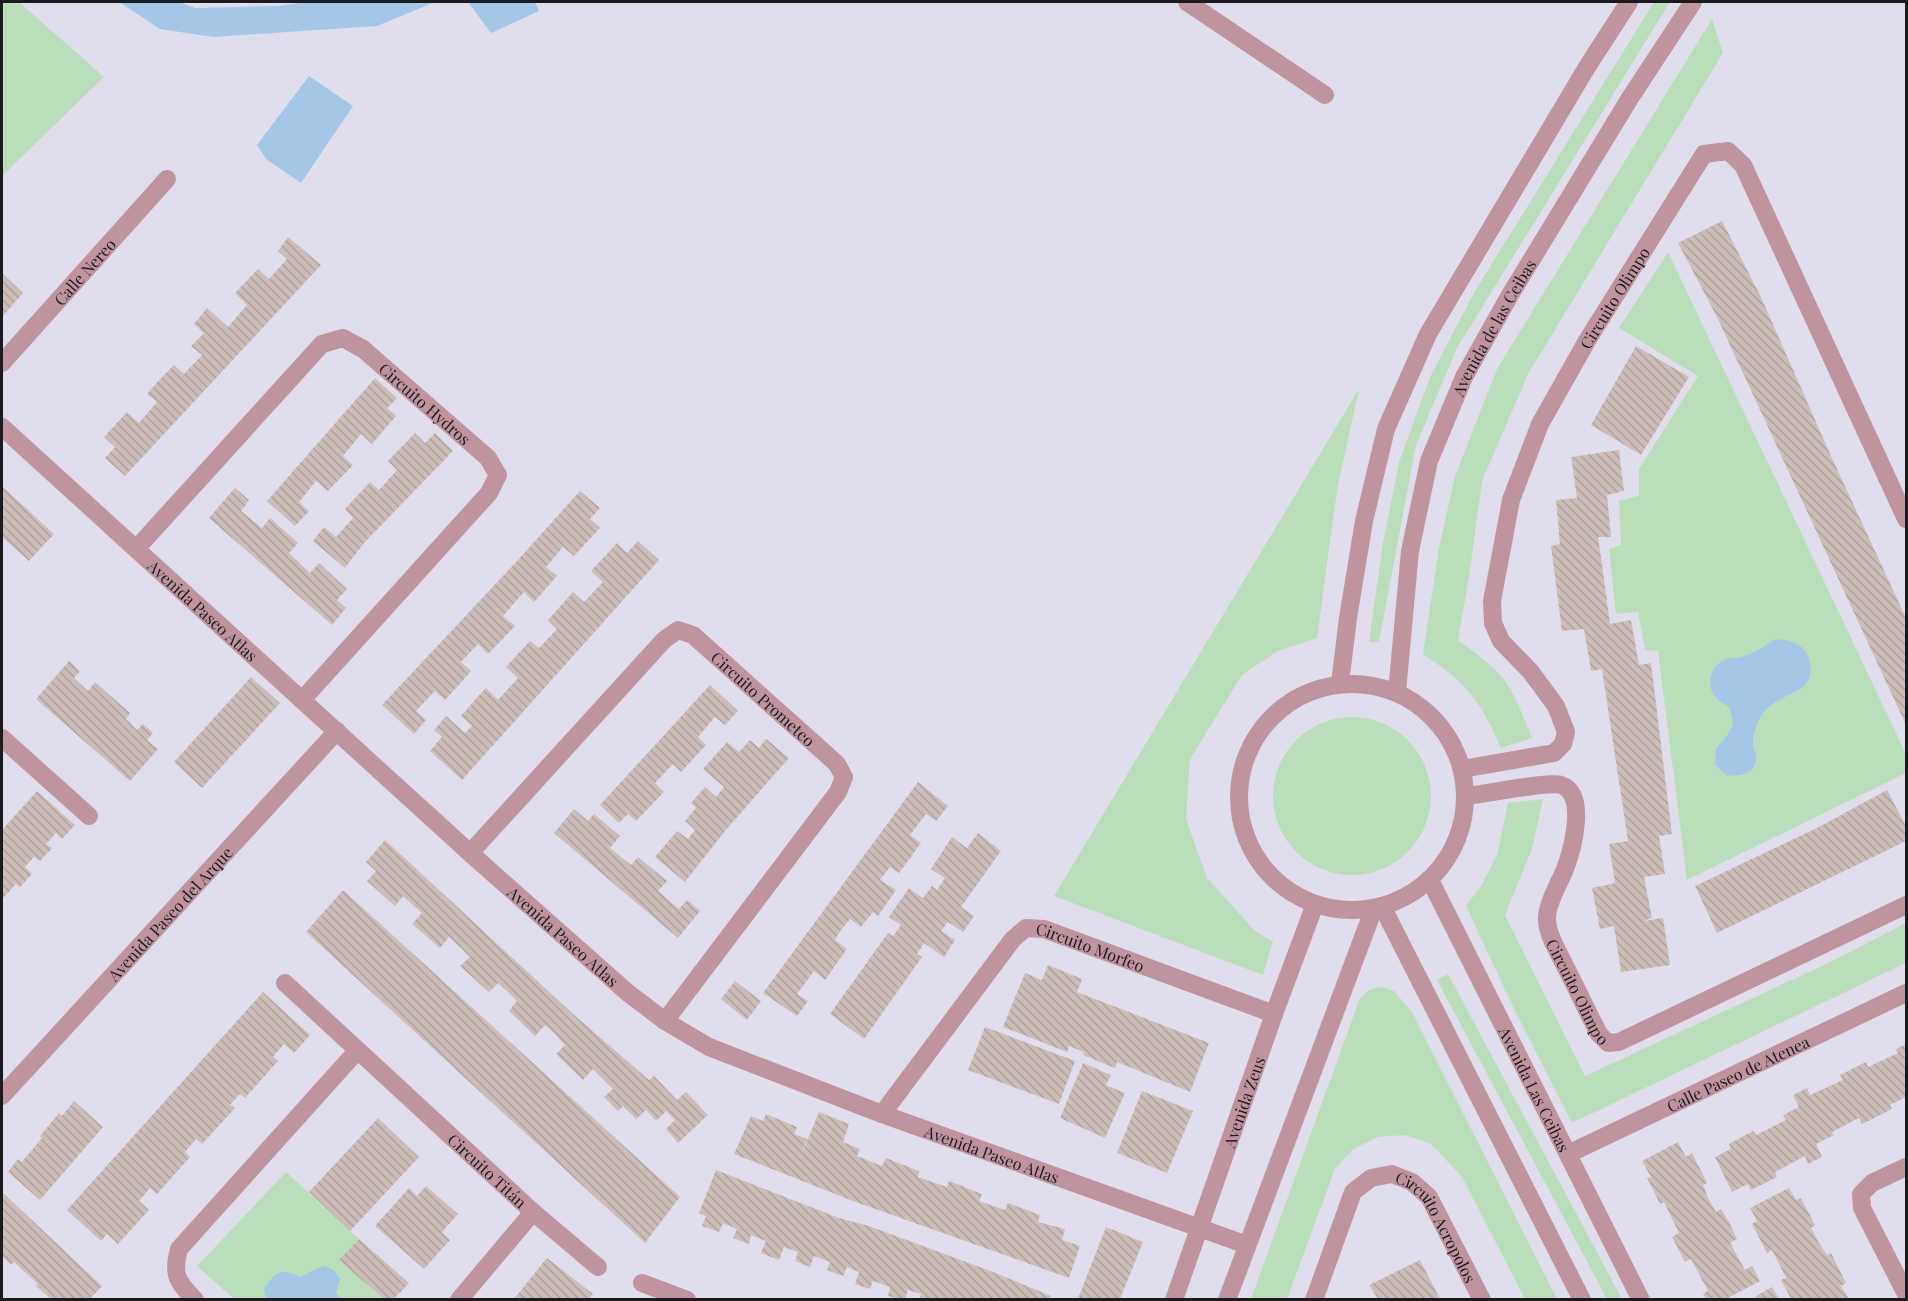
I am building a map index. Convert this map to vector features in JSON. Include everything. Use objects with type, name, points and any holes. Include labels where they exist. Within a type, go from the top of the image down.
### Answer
[{"type":"street","points":[[1187,2],[1325,94]]},
{"type":"street","points":[[1341,683],[1348,618],[1364,520],[1386,429],[1428,334],[1587,67],[1629,2]]},
{"type":"street","name":"Avenida de las Ceibas","points":[[1397,692],[1410,550],[1429,461],[1464,377],[1522,275],[1630,98],[1693,2]]},
{"type":"street","name":"Circuito Olimpo","points":[[1462,769],[1554,753],[1563,744],[1566,732],[1556,706],[1532,672],[1501,640],[1493,623],[1492,601],[1511,500],[1540,424],[1588,339],[1704,154],[1728,151],[1743,165],[1906,519]]},
{"type":"street","name":"Calle Nereo","points":[[2,363],[167,179]]},
{"type":"street","name":"Circuito Hydros","points":[[136,549],[322,345],[343,338],[363,350],[488,458],[498,475],[489,493],[302,700]]},
{"type":"street","name":"Avenida Paseo Atlas","points":[[2,427],[470,853],[628,993],[665,1021],[709,1047],[882,1114],[1246,1245]]},
{"type":"street","name":"Circuito Prometeo","points":[[470,853],[664,640],[678,630],[693,635],[837,764],[843,777],[838,792],[665,1021]]},
{"type":"street","points":[[1341,683],[1370,684],[1397,692],[1439,723],[1462,769],[1466,796],[1461,827],[1449,855],[1430,879],[1407,896],[1378,907],[1345,910],[1315,904],[1282,886],[1256,858],[1241,822],[1239,784],[1250,747],[1272,716],[1304,693],[1341,683]]},
{"type":"street","name":"Avenida Paseo del Arque","points":[[2,1096],[337,731]]},
{"type":"street","points":[[4,746],[89,816]]},
{"type":"street","name":"Circuito Olimpo","points":[[1466,796],[1543,785],[1561,785],[1571,792],[1576,802],[1576,823],[1568,861],[1551,903],[1547,921],[1552,940],[1599,1034],[1608,1043],[1619,1042],[1906,905]]},
{"type":"street","name":"Avenida Las Ceibas","points":[[1430,879],[1641,1299]]},
{"type":"street","name":"Avenida Zeus","points":[[1174,1299],[1315,904]]},
{"type":"street","points":[[1227,1299],[1378,907]]},
{"type":"street","points":[[1378,907],[1582,1299]]},
{"type":"street","name":"Circuito Morfeo","points":[[882,1114],[1013,939],[1026,928],[1044,929],[1274,1014]]},
{"type":"street","name":"Circuito Titán","points":[[285,983],[533,1212],[459,1299]]},
{"type":"street","name":"Calle Paseo de Atenea","points":[[1568,1154],[1906,993]]},
{"type":"street","points":[[195,1299],[179,1282],[175,1267],[180,1249],[357,1051]]},
{"type":"street","points":[[1906,1167],[1872,1183],[1861,1194],[1862,1208],[1906,1294]]},
{"type":"street","name":"Circuito Acropolos","points":[[1314,1299],[1353,1192],[1371,1178],[1392,1174],[1412,1182],[1429,1197],[1482,1299]]},
{"type":"street","points":[[533,1212],[598,1267]]},
{"type":"street","points":[[642,1283],[687,1299]]},
{"type":"green space","points":[[2,2],[19,2],[104,77],[2,176]]},
{"type":"green space","points":[[1654,2],[1670,2],[1457,348],[1416,445],[1379,642],[1369,642],[1383,543],[1399,462],[1430,377],[1475,291]]},
{"type":"green space","points":[[1712,19],[1723,53],[1528,374],[1482,481],[1458,640],[1489,664],[1505,681],[1517,701],[1532,738],[1501,748],[1486,717],[1471,694],[1451,674],[1423,654],[1439,548],[1455,476],[1497,369]]},
{"type":"green space","points":[[1668,252],[1906,754],[1906,773],[1687,880],[1658,651],[1645,650],[1638,612],[1616,614],[1609,549],[1621,545],[1619,501],[1639,496],[1639,469],[1698,376],[1619,328]]},
{"type":"green space","points":[[1359,389],[1337,490],[1317,638],[1276,652],[1242,675],[1190,759],[1186,819],[1207,878],[1256,932],[1273,941],[1263,975],[1054,896]]},
{"type":"green space","points":[[1352,717],[1382,723],[1396,730],[1408,740],[1418,752],[1425,766],[1431,796],[1425,826],[1418,840],[1408,852],[1396,862],[1382,869],[1352,875],[1322,869],[1308,862],[1296,852],[1286,840],[1279,826],[1273,796],[1279,766],[1286,752],[1296,740],[1308,730],[1322,723]]},
{"type":"green space","points":[[1543,799],[1532,849],[1505,915],[1585,1076],[1826,964],[1906,923],[1906,963],[1572,1123],[1514,1009],[1466,906],[1481,886],[1497,855],[1508,803]]},
{"type":"green space","points":[[1448,974],[1622,1299],[1607,1299],[1437,980]]},
{"type":"green space","points":[[1381,987],[1394,991],[1412,1012],[1557,1299],[1525,1299],[1462,1177],[1431,1144],[1405,1135],[1378,1137],[1353,1149],[1335,1169],[1287,1299],[1251,1299],[1360,998],[1369,990]]},
{"type":"green space","points":[[286,1172],[359,1239],[340,1260],[384,1299],[234,1299],[197,1266]]},
{"type":"water","points":[[119,2],[179,2],[195,8],[276,6],[308,2],[435,2],[377,26],[213,37],[160,29]]},
{"type":"water","points":[[468,2],[535,2],[539,11],[491,33]]},
{"type":"water","points":[[309,76],[353,106],[301,183],[266,159],[257,145]]},
{"type":"water","points":[[1776,639],[1794,642],[1804,650],[1810,661],[1809,678],[1800,689],[1772,704],[1763,713],[1754,735],[1756,763],[1754,767],[1741,775],[1726,775],[1715,764],[1716,749],[1733,725],[1730,708],[1712,691],[1711,676],[1716,666],[1724,660],[1742,657]]},
{"type":"water","points":[[324,1266],[334,1270],[340,1279],[336,1293],[341,1299],[266,1299],[264,1289],[275,1275],[288,1272],[300,1277]]},
{"type":"building","points":[[1722,221],[1760,295],[1906,618],[1906,725],[1717,317],[1678,243]]},
{"type":"building","points":[[288,237],[321,265],[125,476],[105,458],[115,447],[104,437],[127,412],[139,423],[157,402],[147,394],[161,378],[174,365],[184,374],[202,355],[191,346],[204,333],[194,324],[207,308],[228,327],[247,305],[235,293],[258,269],[269,279],[287,259],[278,251]]},
{"type":"building","points":[[2,273],[23,293],[2,317]]},
{"type":"building","points":[[1636,346],[1689,377],[1641,455],[1591,425]]},
{"type":"building","points":[[375,378],[397,398],[387,408],[396,416],[372,444],[361,434],[343,456],[353,465],[328,491],[316,481],[299,502],[309,511],[295,526],[267,501]]},
{"type":"building","points":[[415,433],[425,443],[435,433],[453,451],[364,543],[345,568],[313,541],[324,527],[336,537],[353,518],[345,509],[370,482],[379,490],[397,470],[388,461]]},
{"type":"building","points":[[1619,450],[1624,491],[1607,495],[1611,537],[1598,537],[1610,624],[1631,620],[1639,665],[1651,663],[1672,834],[1659,836],[1665,874],[1644,877],[1652,918],[1644,921],[1663,918],[1670,965],[1621,972],[1614,926],[1600,929],[1592,888],[1615,883],[1609,844],[1628,841],[1602,669],[1591,671],[1584,629],[1562,631],[1551,546],[1560,544],[1556,500],[1577,498],[1571,457]]},
{"type":"building","points":[[2,486],[54,534],[29,561],[2,537]]},
{"type":"building","points":[[235,488],[249,500],[241,511],[262,528],[270,518],[298,543],[289,553],[310,573],[319,563],[347,589],[337,600],[346,608],[332,625],[209,518]]},
{"type":"building","points":[[580,491],[600,508],[590,519],[600,528],[574,556],[563,547],[546,567],[557,576],[534,602],[524,592],[503,616],[515,626],[488,654],[478,644],[461,662],[471,671],[445,700],[435,691],[416,711],[426,720],[414,734],[382,705]]},
{"type":"building","points":[[638,541],[659,560],[462,780],[430,751],[442,737],[434,730],[446,716],[465,733],[472,726],[461,716],[486,688],[498,700],[518,678],[506,667],[530,641],[539,648],[557,629],[548,620],[573,592],[584,602],[603,582],[591,571],[617,543],[627,553]]},
{"type":"building","points":[[69,661],[80,671],[74,678],[88,691],[95,682],[130,713],[126,719],[137,730],[143,724],[153,733],[147,740],[158,749],[130,781],[36,699]]},
{"type":"building","points":[[251,677],[280,703],[202,788],[174,762]]},
{"type":"building","points":[[710,685],[738,711],[725,725],[715,717],[698,737],[706,745],[681,772],[673,764],[655,783],[664,792],[636,821],[628,814],[619,823],[600,805]]},
{"type":"building","points":[[766,739],[789,758],[725,831],[685,882],[655,857],[677,831],[688,839],[695,830],[685,821],[696,808],[691,803],[705,787],[716,797],[724,787],[703,769],[727,742],[739,752],[750,740],[759,748]]},
{"type":"building","points":[[918,782],[948,806],[936,821],[926,814],[910,835],[921,843],[899,873],[890,867],[880,880],[896,890],[878,916],[873,912],[861,927],[850,919],[841,930],[835,940],[847,949],[825,980],[814,971],[797,994],[808,1001],[797,1016],[763,993]]},
{"type":"building","points":[[1887,790],[1906,826],[1906,841],[1717,933],[1695,886],[1819,827]]},
{"type":"building","points":[[37,791],[75,825],[62,839],[56,833],[46,844],[52,848],[40,861],[34,857],[25,867],[32,874],[20,887],[16,884],[2,899],[2,830]]},
{"type":"building","points":[[574,809],[588,821],[594,814],[620,836],[610,848],[631,865],[638,857],[667,881],[658,891],[679,909],[687,900],[700,911],[678,938],[554,833]]},
{"type":"building","points":[[978,833],[1001,851],[961,907],[974,916],[963,932],[948,922],[941,931],[955,940],[944,957],[924,943],[917,954],[922,957],[864,1039],[830,1014],[888,933],[893,936],[901,925],[889,917],[909,888],[923,898],[932,886],[937,890],[945,878],[931,869],[952,837],[967,848]]},
{"type":"building","points":[[385,840],[573,1014],[649,1080],[654,1076],[677,1100],[686,1092],[708,1115],[678,1143],[666,1129],[675,1120],[666,1111],[656,1121],[646,1110],[636,1119],[623,1106],[618,1111],[604,1097],[613,1089],[593,1069],[583,1080],[556,1054],[565,1045],[555,1034],[545,1025],[535,1036],[509,1011],[517,1001],[509,993],[498,983],[489,992],[460,966],[470,957],[449,937],[440,948],[412,924],[422,913],[403,896],[395,906],[367,881],[376,871],[366,862]]},
{"type":"building","points":[[343,890],[680,1197],[645,1243],[306,932]]},
{"type":"building","points":[[1048,965],[1082,979],[1077,992],[1209,1043],[1190,1092],[1117,1062],[1115,1068],[1083,1055],[1084,1052],[1069,1046],[1067,1052],[1003,1027],[1025,973],[1042,980]]},
{"type":"building","points":[[735,981],[761,1001],[747,1020],[721,999]]},
{"type":"building","points":[[263,992],[310,1035],[294,1053],[284,1044],[273,1057],[278,1061],[245,1098],[240,1094],[230,1105],[235,1108],[202,1144],[196,1139],[185,1152],[190,1157],[157,1194],[150,1188],[139,1201],[149,1210],[118,1244],[107,1234],[101,1241],[67,1210]]},
{"type":"building","points":[[985,1027],[1075,1061],[1059,1104],[968,1070]]},
{"type":"building","points":[[1906,1044],[1906,1097],[1890,1105],[1892,1109],[1862,1124],[1859,1118],[1832,1132],[1834,1135],[1816,1144],[1822,1157],[1808,1164],[1805,1156],[1775,1172],[1777,1177],[1751,1190],[1748,1184],[1732,1192],[1715,1157],[1731,1149],[1729,1144],[1753,1131],[1756,1135],[1786,1120],[1783,1115],[1799,1107],[1793,1095],[1807,1088],[1810,1095],[1828,1087],[1843,1080],[1840,1075],[1866,1062],[1868,1067],[1898,1053],[1896,1049]]},
{"type":"building","points":[[1083,1063],[1111,1075],[1106,1085],[1125,1093],[1105,1138],[1060,1118]]},
{"type":"building","points":[[1142,1091],[1193,1111],[1167,1173],[1117,1153]]},
{"type":"building","points":[[74,1101],[103,1127],[40,1200],[8,1172],[18,1159],[22,1162],[59,1113],[62,1116]]},
{"type":"building","points":[[819,1112],[849,1124],[843,1142],[860,1149],[857,1156],[882,1166],[886,1158],[919,1171],[918,1177],[947,1187],[949,1181],[982,1194],[979,1201],[1005,1210],[1008,1203],[1040,1215],[1038,1222],[1065,1229],[1062,1240],[1080,1246],[1069,1278],[853,1201],[734,1154],[751,1116],[763,1121],[766,1114],[797,1127],[794,1134],[807,1139],[801,1156]]},
{"type":"building","points":[[378,1118],[419,1157],[350,1231],[309,1192]]},
{"type":"building","points":[[1678,1142],[1686,1157],[1692,1153],[1707,1183],[1703,1185],[1708,1198],[1716,1212],[1721,1209],[1729,1222],[1737,1239],[1730,1243],[1745,1270],[1752,1266],[1760,1281],[1726,1299],[1706,1299],[1703,1294],[1708,1291],[1691,1259],[1685,1262],[1672,1237],[1679,1233],[1664,1202],[1660,1204],[1647,1178],[1651,1177],[1642,1161]]},
{"type":"building","points":[[716,1170],[839,1218],[869,1226],[993,1272],[1051,1296],[1050,1299],[919,1299],[921,1294],[908,1290],[905,1299],[898,1299],[888,1296],[890,1287],[873,1281],[870,1289],[855,1284],[859,1272],[847,1267],[843,1276],[827,1270],[830,1262],[814,1256],[810,1267],[795,1261],[798,1252],[784,1247],[779,1260],[761,1253],[766,1241],[751,1235],[749,1244],[733,1238],[737,1229],[723,1223],[719,1232],[702,1226],[706,1216],[699,1213]]},
{"type":"building","points":[[426,1186],[458,1214],[442,1232],[450,1240],[424,1269],[375,1226],[409,1188],[417,1196]]},
{"type":"building","points":[[1789,1188],[1796,1200],[1801,1198],[1815,1225],[1811,1228],[1819,1243],[1827,1255],[1831,1253],[1846,1283],[1841,1286],[1849,1299],[1791,1299],[1781,1280],[1786,1278],[1772,1250],[1767,1253],[1752,1224],[1757,1221],[1750,1208]]},
{"type":"building","points":[[2,1192],[102,1286],[90,1299],[51,1299],[14,1262],[11,1265],[2,1256]]},
{"type":"building","points":[[1106,1227],[1143,1242],[1120,1299],[1078,1299]]},
{"type":"building","points":[[359,1239],[409,1283],[394,1299],[384,1299],[339,1260]]},
{"type":"building","points":[[547,1258],[593,1294],[589,1299],[514,1299]]},
{"type":"building","points":[[1420,1260],[1440,1299],[1378,1299],[1369,1285]]},
{"type":"building","points":[[1772,1287],[1779,1299],[1757,1299],[1756,1296]]}]
